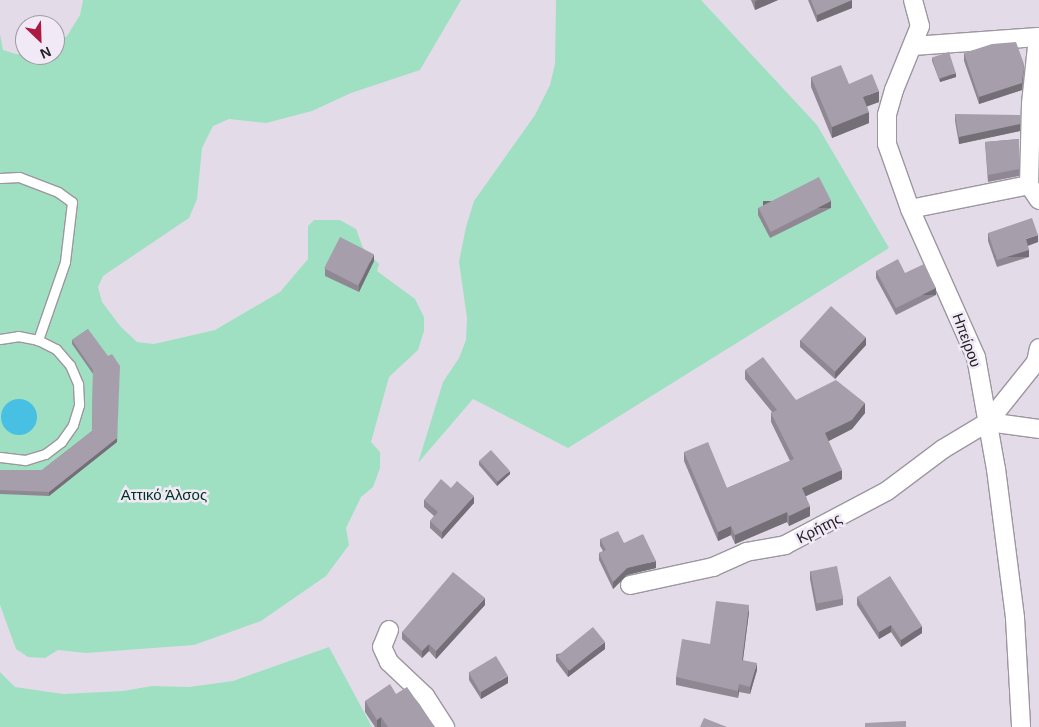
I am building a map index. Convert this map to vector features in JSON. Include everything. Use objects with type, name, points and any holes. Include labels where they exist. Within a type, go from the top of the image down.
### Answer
[{"type":"street","name":"Ηπείρου","points":[[914,0],[920,26],[894,90],[888,116],[886,144],[910,209],[976,357],[988,422],[1015,618],[1021,727]]},
{"type":"street","points":[[913,46],[1038,37],[1031,104],[1028,185],[1039,200]]},
{"type":"street","points":[[910,209],[1028,185]]},
{"type":"street","points":[[988,422],[1036,362],[1039,348]]},
{"type":"street","points":[[988,422],[1039,429]]},
{"type":"street","name":"Κρήτης","points":[[630,585],[713,567],[746,552],[786,545],[887,491],[943,449],[988,422]]},
{"type":"street","points":[[389,630],[382,647],[389,662],[425,696],[445,727]]},
{"type":"lane","points":[[0,178],[20,177],[58,192],[72,202],[65,262],[38,340]]},
{"type":"lane","points":[[0,339],[18,336],[38,340],[56,349],[70,365],[78,384],[79,405],[73,425],[61,442],[45,454],[25,460],[0,457]]},
{"type":"green space","name":"Αττικό Άλσος","points":[[83,0],[461,0],[420,70],[351,93],[312,111],[266,123],[229,119],[213,126],[202,148],[197,199],[189,218],[103,276],[98,287],[102,302],[121,327],[137,342],[154,344],[215,330],[280,292],[308,259],[308,226],[314,220],[340,220],[356,229],[363,248],[379,264],[377,271],[415,299],[424,317],[424,331],[418,350],[389,377],[371,442],[380,452],[380,468],[373,487],[361,497],[346,528],[349,545],[326,576],[261,621],[194,645],[86,653],[58,650],[45,658],[28,657],[16,649],[0,605],[0,34],[3,50],[15,54],[15,65],[65,65],[65,37],[80,15]]},
{"type":"green space","points":[[556,0],[701,0],[817,125],[889,248],[568,448],[473,399],[418,463],[443,382],[459,358],[466,340],[467,318],[459,262],[466,227],[474,201],[535,115],[550,85],[555,64]]},
{"type":"green space","points":[[329,647],[372,727],[0,727],[0,672],[15,687],[63,694],[123,691],[152,686],[189,687],[233,681]]},
{"type":"water","points":[[19,399],[31,405],[37,417],[31,429],[19,435],[7,429],[1,417],[7,405]]},
{"type":"building","points":[[811,0],[852,0],[817,15]]},
{"type":"building","points":[[1016,42],[1024,64],[1022,83],[979,97],[964,53],[992,44]]},
{"type":"building","points":[[949,52],[956,73],[939,78],[932,58]]},
{"type":"building","points":[[841,65],[849,84],[872,74],[879,91],[863,97],[869,112],[832,127],[811,77]]},
{"type":"building","points":[[955,114],[1020,115],[1020,124],[959,137]]},
{"type":"building","points":[[1019,139],[1019,169],[988,175],[985,142]]},
{"type":"building","points":[[819,177],[831,201],[771,232],[758,208]]},
{"type":"building","points":[[1032,218],[1038,235],[1026,239],[1029,250],[997,260],[988,233]]},
{"type":"building","points":[[340,237],[374,254],[358,285],[324,268]]},
{"type":"building","points":[[898,259],[905,273],[924,264],[936,288],[896,308],[876,271]]},
{"type":"building","points":[[831,306],[866,337],[835,372],[800,340]]},
{"type":"building","points":[[88,329],[108,356],[112,354],[120,366],[117,438],[49,492],[0,490],[0,470],[42,470],[92,431],[93,370],[72,340]]},
{"type":"building","points":[[763,357],[796,400],[836,380],[865,403],[852,420],[825,433],[842,470],[802,488],[810,506],[789,516],[787,512],[735,535],[731,526],[718,532],[684,452],[708,442],[727,488],[794,459],[771,413],[777,410],[745,370]]},
{"type":"building","points":[[491,450],[510,471],[498,482],[479,461]]},
{"type":"building","points":[[441,479],[451,488],[457,481],[474,496],[442,532],[430,521],[438,512],[424,500]]},
{"type":"building","points":[[618,531],[624,543],[643,534],[656,561],[627,568],[613,582],[599,553],[606,550],[600,539]]},
{"type":"building","points":[[837,566],[843,598],[817,604],[810,571]]},
{"type":"building","points":[[453,572],[485,598],[436,651],[429,644],[422,651],[402,632]]},
{"type":"building","points":[[890,576],[922,626],[901,640],[891,625],[879,632],[857,597]]},
{"type":"building","points":[[716,601],[749,605],[742,660],[757,663],[750,687],[739,684],[738,691],[676,677],[682,639],[710,644]]},
{"type":"building","points":[[593,627],[605,642],[569,671],[557,656]]},
{"type":"building","points":[[496,656],[508,676],[480,692],[469,672]]},
{"type":"building","points":[[390,684],[396,694],[407,687],[435,727],[388,727],[381,717],[377,720],[365,701]]},
{"type":"building","points":[[704,718],[727,727],[700,727]]},
{"type":"building","points":[[906,721],[906,727],[865,727],[865,723]]}]
